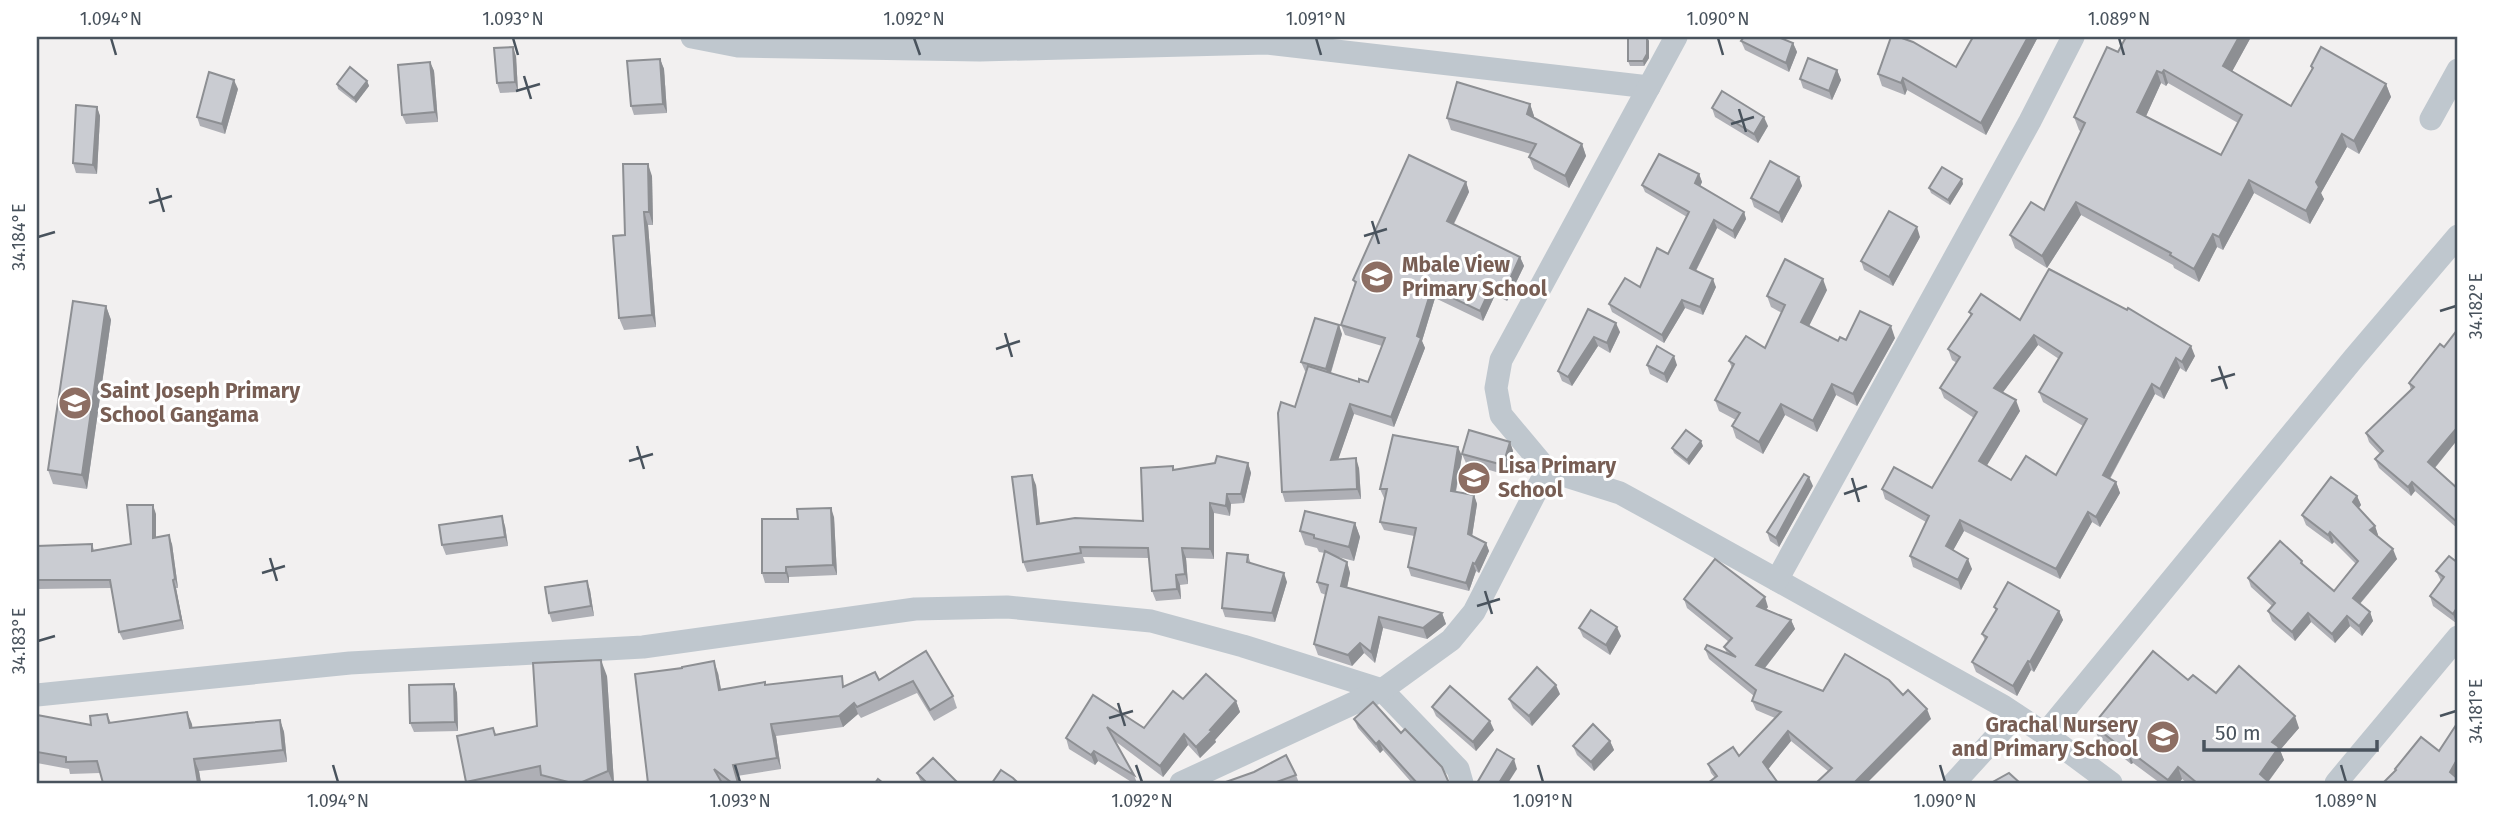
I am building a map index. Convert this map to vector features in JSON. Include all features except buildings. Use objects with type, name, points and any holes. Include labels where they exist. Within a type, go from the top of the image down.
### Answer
[{"type":"street","points":[[692,37],[738,46],[980,50],[1267,43],[1649,87]]},
{"type":"street","points":[[1676,37],[1501,360],[1496,388],[1501,415],[1547,470],[1620,493],[1777,580],[2003,706],[2111,783]]},
{"type":"street","points":[[1777,580],[2030,121],[2073,37]]},
{"type":"street","points":[[2431,119],[2458,70]]},
{"type":"street","points":[[2045,734],[2354,358],[2458,236]]},
{"type":"street","points":[[1181,783],[1382,690],[1451,640],[1474,612],[1547,470]]},
{"type":"street","points":[[37,695],[351,663],[643,648],[915,609],[1007,607],[1151,621],[1243,646],[1382,690],[1458,769],[1462,783]]},
{"type":"street","points":[[2336,783],[2458,637]]},
{"type":"street","points":[[1954,783],[2016,715]]},
{"type":"place","name":"Mbale View Primary School","points":[[1377,277]]},
{"type":"place","name":"Saint Joseph Primary School Gangama","points":[[75,403]]},
{"type":"place","name":"Lisa Primary School","points":[[1474,478]]},
{"type":"place","name":"Grachal Nursery and Primary School","points":[[2163,737]]}]
